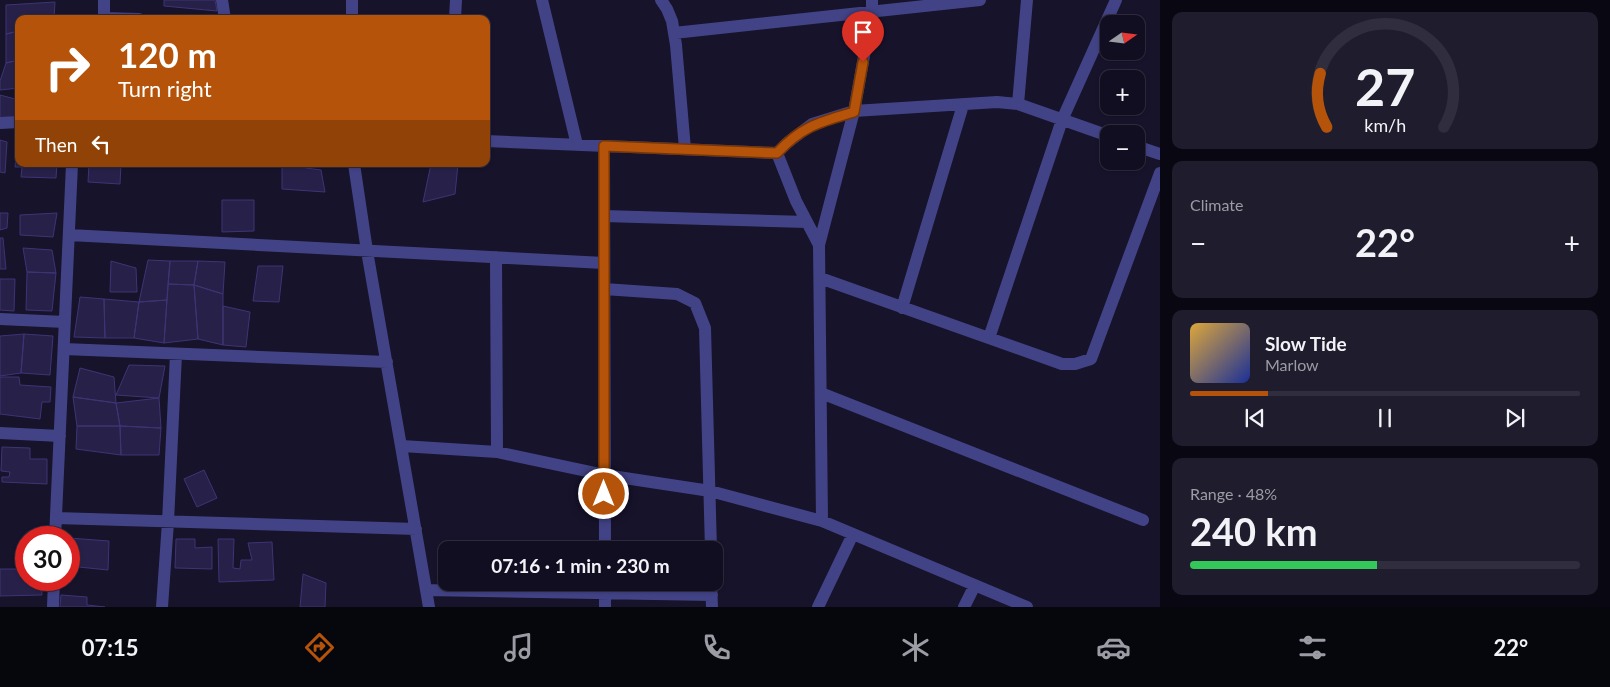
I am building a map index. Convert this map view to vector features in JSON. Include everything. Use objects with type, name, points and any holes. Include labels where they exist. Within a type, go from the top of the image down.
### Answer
[{"type":"street","points":[[104,0],[104,15]]},
{"type":"street","points":[[222,0],[224,15]]},
{"type":"street","points":[[352,0],[352,15]]},
{"type":"street","points":[[455,15],[456,0]]},
{"type":"street","points":[[542,0],[576,145]]},
{"type":"street","points":[[661,0],[669,15],[674,33],[684,149]]},
{"type":"street","points":[[674,33],[872,6],[980,0]]},
{"type":"street","points":[[1018,104],[1027,0]]},
{"type":"street","points":[[989,338],[1062,120],[1116,0]]},
{"type":"street","points":[[822,521],[819,245],[854,112],[872,6]]},
{"type":"street","points":[[490,141],[777,153],[812,124],[854,112],[997,102],[1018,104],[1100,133]]},
{"type":"street","points":[[902,308],[963,105]]},
{"type":"street","points":[[0,123],[15,122]]},
{"type":"street","points":[[604,146],[605,541]]},
{"type":"street","points":[[1145,149],[1160,154]]},
{"type":"street","points":[[777,153],[784,174],[819,245]]},
{"type":"street","points":[[56,526],[72,167]]},
{"type":"street","points":[[354,167],[367,251],[429,607]]},
{"type":"street","points":[[820,278],[1062,364],[1075,364],[1091,359],[1160,172]]},
{"type":"street","points":[[604,216],[807,222]]},
{"type":"street","points":[[69,235],[604,263]]},
{"type":"street","points":[[496,257],[497,452]]},
{"type":"street","points":[[604,289],[677,294],[695,303],[705,328],[711,541]]},
{"type":"street","points":[[0,319],[65,322]]},
{"type":"street","points":[[64,349],[387,362]]},
{"type":"street","points":[[162,607],[176,354]]},
{"type":"street","points":[[821,393],[1143,520]]},
{"type":"street","points":[[0,433],[60,436]]},
{"type":"street","points":[[402,446],[497,452],[604,475],[710,491],[822,521],[1027,607]]},
{"type":"street","points":[[56,518],[416,529]]},
{"type":"street","points":[[818,607],[853,534]]},
{"type":"street","points":[[964,607],[975,585]]},
{"type":"street","points":[[427,590],[438,590]]},
{"type":"street","points":[[52,607],[53,591]]},
{"type":"street","points":[[605,591],[605,607]]},
{"type":"street","points":[[651,591],[712,595]]},
{"type":"building","points":[[164,0],[215,0],[217,11],[164,6]]},
{"type":"building","points":[[55,2],[54,15],[15,15],[15,32],[6,34],[6,5]]},
{"type":"building","points":[[15,32],[15,61],[6,63],[6,34]]},
{"type":"building","points":[[15,61],[15,88],[0,90],[0,81],[6,63]]},
{"type":"building","points":[[0,95],[15,99],[15,118],[0,118]]},
{"type":"building","points":[[0,140],[7,142],[5,173],[0,172]]},
{"type":"building","points":[[22,167],[57,167],[56,178],[21,177]]},
{"type":"building","points":[[89,167],[121,167],[120,184],[88,182]]},
{"type":"building","points":[[282,167],[306,167],[321,170],[325,192],[282,189]]},
{"type":"building","points":[[430,167],[458,167],[455,194],[423,202]]},
{"type":"building","points":[[222,200],[254,200],[254,231],[222,232]]},
{"type":"building","points":[[0,213],[8,213],[7,228],[0,230]]},
{"type":"building","points":[[57,213],[53,237],[20,235],[20,215]]},
{"type":"building","points":[[0,238],[3,238],[6,269],[0,269]]},
{"type":"building","points":[[23,248],[52,250],[56,273],[27,272]]},
{"type":"building","points":[[148,260],[170,261],[167,300],[139,302]]},
{"type":"building","points":[[111,261],[136,268],[137,292],[110,292]]},
{"type":"building","points":[[170,261],[198,261],[194,285],[168,284]]},
{"type":"building","points":[[198,261],[225,262],[223,294],[194,285]]},
{"type":"building","points":[[258,266],[283,266],[279,302],[253,301]]},
{"type":"building","points":[[27,272],[56,273],[52,311],[26,310]]},
{"type":"building","points":[[0,279],[15,279],[14,311],[0,310]]},
{"type":"building","points":[[168,284],[194,285],[198,339],[164,343]]},
{"type":"building","points":[[194,285],[223,294],[223,345],[198,339]]},
{"type":"building","points":[[80,297],[104,299],[105,338],[74,337]]},
{"type":"building","points":[[104,299],[139,302],[134,338],[105,338]]},
{"type":"building","points":[[167,300],[164,343],[134,338],[139,302]]},
{"type":"building","points":[[223,306],[250,312],[246,347],[223,345]]},
{"type":"building","points":[[24,334],[53,336],[50,375],[21,373]]},
{"type":"building","points":[[24,334],[21,373],[0,376],[0,336]]},
{"type":"building","points":[[129,365],[165,366],[159,398],[116,395]]},
{"type":"building","points":[[80,368],[114,377],[116,403],[73,397]]},
{"type":"building","points":[[0,377],[19,377],[20,385],[51,387],[50,402],[42,402],[40,419],[0,414]]},
{"type":"building","points":[[73,397],[116,403],[120,426],[77,426]]},
{"type":"building","points":[[159,398],[161,428],[120,426],[116,403]]},
{"type":"building","points":[[77,426],[120,426],[121,455],[76,449]]},
{"type":"building","points":[[120,426],[161,428],[159,455],[121,455]]},
{"type":"building","points":[[2,447],[30,448],[30,459],[47,459],[47,484],[2,482],[2,477],[9,477],[10,472],[1,471]]},
{"type":"building","points":[[204,470],[217,498],[197,507],[184,479]]},
{"type":"building","points":[[80,539],[109,541],[108,570],[80,567]]},
{"type":"building","points":[[176,539],[195,539],[195,548],[212,547],[212,569],[175,568]]},
{"type":"building","points":[[218,539],[234,539],[233,568],[240,569],[241,560],[252,560],[248,543],[272,542],[274,580],[219,582]]},
{"type":"building","points":[[0,569],[15,569],[15,591],[42,591],[42,595],[0,596]]},
{"type":"building","points":[[303,574],[326,583],[325,607],[300,607]]},
{"type":"building","points":[[61,595],[87,597],[87,605],[105,607],[60,607]]},
{"type":"route","points":[[604,494],[604,146],[777,153],[812,124],[854,112],[863,62]]}]
